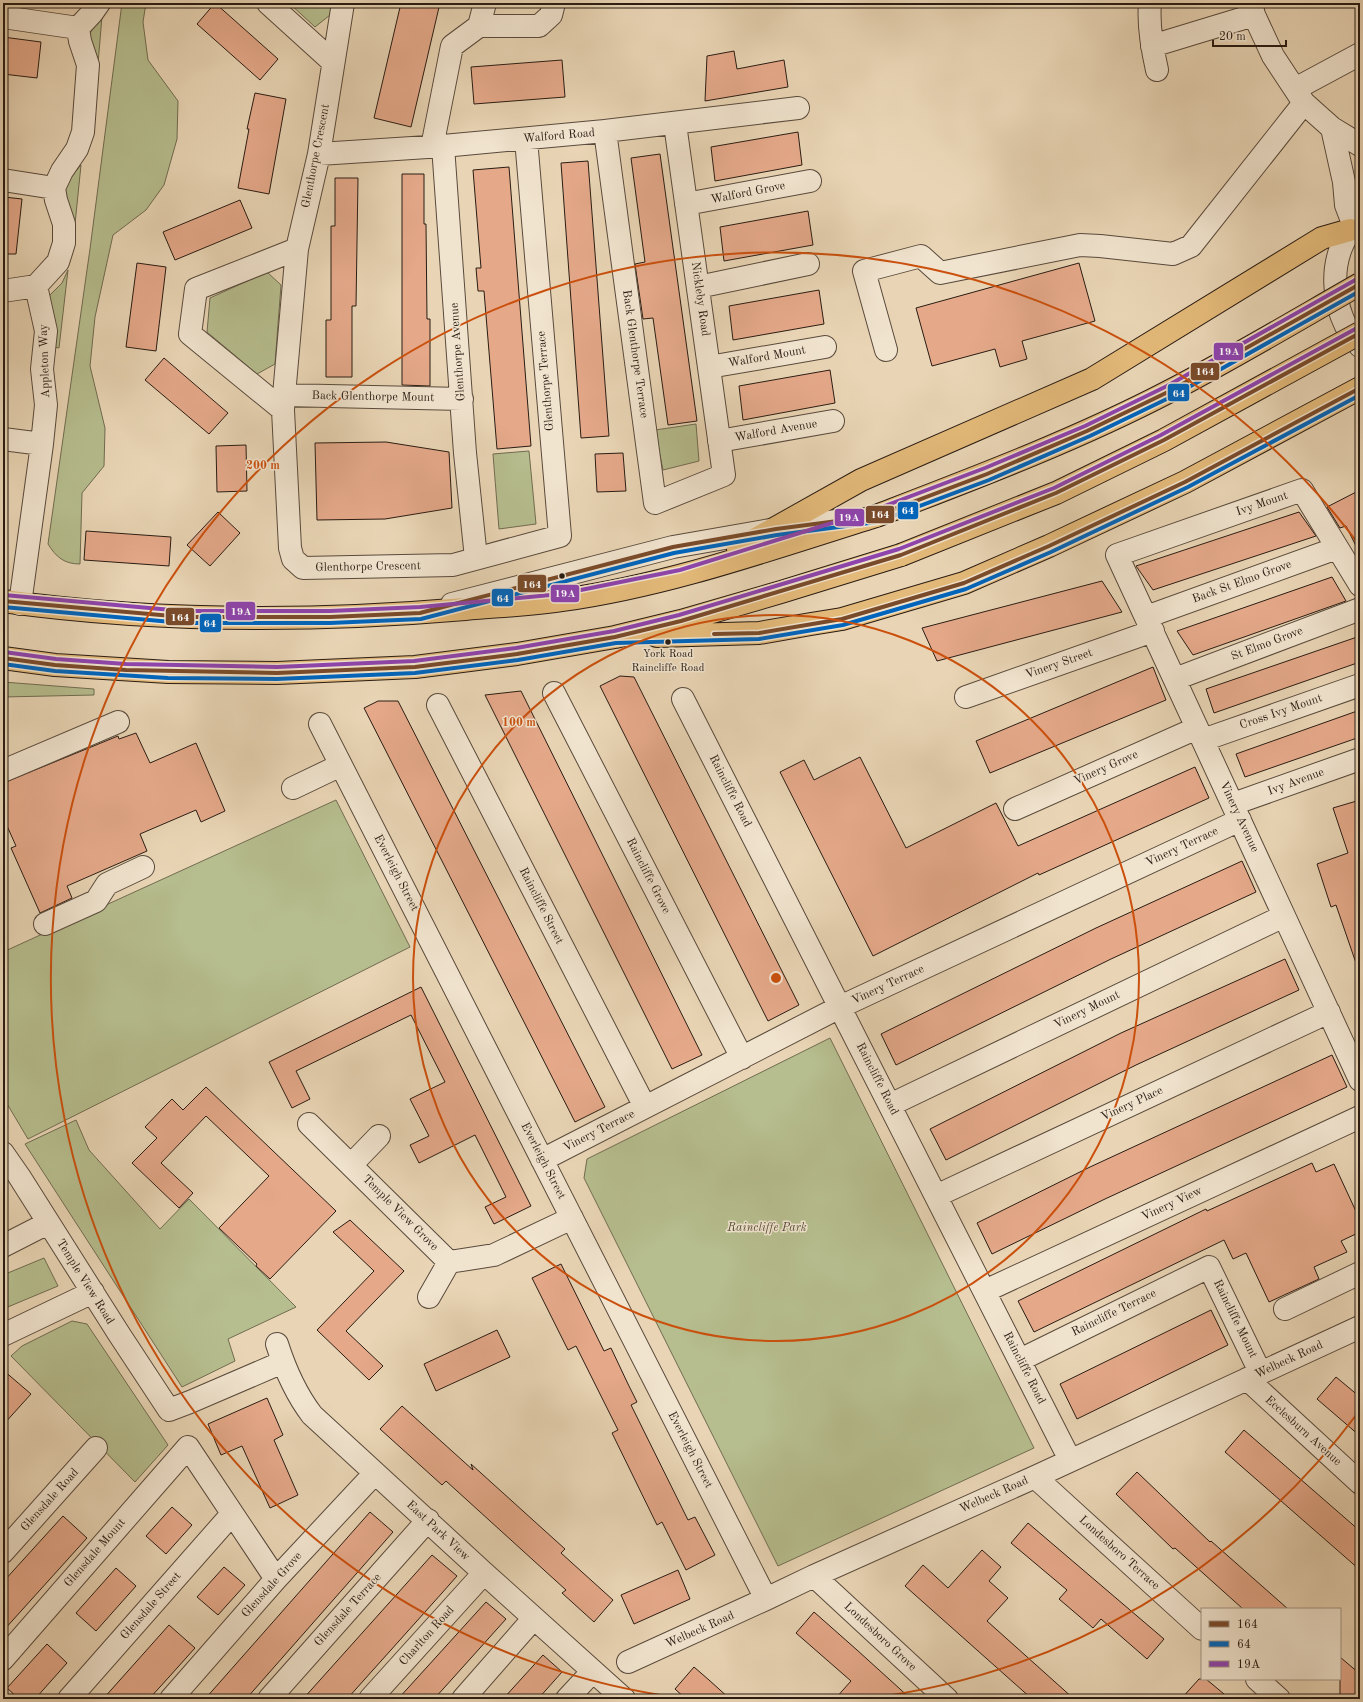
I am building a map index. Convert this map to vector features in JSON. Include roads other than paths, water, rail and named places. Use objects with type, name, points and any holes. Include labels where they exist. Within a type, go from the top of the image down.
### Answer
[{"type":"highway","points":[[694,573],[776,529],[861,480],[1092,379],[1322,238],[1354,226]]},
{"type":"highway","points":[[11,602],[183,617],[330,617],[420,612],[562,600],[694,573],[876,516],[987,474],[1086,431],[1170,391],[1360,284]]},
{"type":"highway","points":[[3,658],[55,665],[133,671],[277,673],[415,667],[516,654],[615,637],[681,621],[901,555],[1056,493],[1164,440],[1360,333]]},
{"type":"highway","points":[[615,637],[759,633],[842,619],[964,583],[1049,546],[1185,482],[1360,388]]},
{"type":"street","points":[[78,28],[99,3]]},
{"type":"street","points":[[268,3],[333,62]]},
{"type":"street","name":"Glenthorpe Crescent","points":[[343,3],[319,154],[297,249],[283,402],[290,548],[293,559],[303,568],[453,565],[476,558]]},
{"type":"street","points":[[485,3],[479,26],[538,26],[551,15],[554,3]]},
{"type":"street","points":[[1150,3],[1149,13],[1152,46],[1157,70]]},
{"type":"street","points":[[1152,46],[1252,9],[1273,56],[1299,96],[1332,128],[1360,145]]},
{"type":"street","points":[[3,17],[78,28]]},
{"type":"street","name":"Glenthorpe Avenue","points":[[476,558],[437,146],[452,46],[479,26]]},
{"type":"street","points":[[3,291],[36,286],[58,262],[64,243],[64,224],[56,200],[54,188],[62,171],[77,149],[83,132],[88,65],[80,41],[78,28]]},
{"type":"street","points":[[886,350],[864,271],[920,256],[940,273],[1080,245],[1173,254],[1191,246],[1299,96],[1360,54]]},
{"type":"street","name":"Walford Road","points":[[319,154],[526,139],[675,124],[798,108]]},
{"type":"street","name":"Nickleby Road","points":[[675,124],[724,475]]},
{"type":"street","points":[[1332,128],[1344,182],[1346,205],[1354,226],[1338,259],[1335,281],[1337,304],[1345,326],[1360,346]]},
{"type":"street","name":"Back Glenthorpe Terrace","points":[[605,131],[654,503],[724,475]]},
{"type":"street","name":"Glenthorpe Terrace","points":[[476,558],[560,536],[526,139]]},
{"type":"street","points":[[3,180],[54,188]]},
{"type":"street","name":"Walford Grove","points":[[686,204],[810,181]]},
{"type":"street","points":[[283,402],[190,334],[196,289],[297,249]]},
{"type":"street","points":[[698,286],[808,264]]},
{"type":"street","name":"Appleton Way","points":[[11,602],[42,444],[46,405],[42,369],[46,331],[36,286]]},
{"type":"street","name":"Walford Mount","points":[[709,367],[825,347]]},
{"type":"street","name":"Back Glenthorpe Mount","points":[[283,402],[462,399]]},
{"type":"street","name":"Walford Avenue","points":[[719,441],[833,421]]},
{"type":"street","points":[[3,439],[42,444]]},
{"type":"street","name":"Ivy Mount","points":[[1117,555],[1302,490],[1337,548],[1358,576]]},
{"type":"street","points":[[420,612],[673,547],[776,529],[876,516]]},
{"type":"street","name":"Back St Elmo Grove","points":[[1149,624],[1337,548]]},
{"type":"street","name":"Vinery Avenue","points":[[1117,555],[1360,1080]]},
{"type":"street","name":"St Elmo Grove","points":[[1174,679],[1360,609]]},
{"type":"street","name":"Vinery Street","points":[[966,697],[1149,624]]},
{"type":"street","name":"Cross Ivy Mount","points":[[1200,734],[1360,685]]},
{"type":"street","name":"Raincliffe Grove","points":[[554,693],[742,1058]]},
{"type":"street","name":"Raincliffe Road","points":[[683,699],[1070,1460]]},
{"type":"street","name":"Raincliffe Street","points":[[438,706],[644,1107]]},
{"type":"street","points":[[3,771],[118,722]]},
{"type":"street","name":"Everleigh Street","points":[[320,724],[766,1599]]},
{"type":"street","name":"Vinery Grove","points":[[1016,809],[1200,734]]},
{"type":"street","name":"Ivy Avenue","points":[[1236,812],[1360,759]]},
{"type":"street","points":[[293,788],[342,765]]},
{"type":"street","name":"Vinery Terrace","points":[[542,1160],[840,1007],[1236,812]]},
{"type":"street","points":[[45,924],[96,901],[107,884],[143,867]]},
{"type":"street","name":"Vinery Mount","points":[[890,1105],[1284,916]]},
{"type":"street","name":"Vinery Place","points":[[936,1196],[1329,1012]]},
{"type":"street","name":"Vinery View","points":[[985,1291],[1360,1118]]},
{"type":"street","name":"Temple View Grove","points":[[309,1124],[449,1262]]},
{"type":"street","points":[[350,1165],[379,1136]]},
{"type":"street","name":"Temple View Road","points":[[3,1153],[93,1292],[118,1334],[169,1410],[190,1402],[280,1353]]},
{"type":"street","points":[[429,1297],[449,1262],[494,1255],[572,1218]]},
{"type":"street","points":[[3,1246],[48,1223]]},
{"type":"street","name":"Raincliffe Terrace","points":[[1020,1360],[1209,1267]]},
{"type":"street","name":"Raincliffe Mount","points":[[1209,1267],[1253,1376]]},
{"type":"street","points":[[1285,1309],[1360,1273]]},
{"type":"street","points":[[3,1335],[93,1292]]},
{"type":"street","name":"Welbeck Road","points":[[628,1662],[1360,1327]]},
{"type":"street","name":"East Park View","points":[[280,1353],[302,1402],[312,1415],[624,1699]]},
{"type":"street","name":"Ecclesburn Avenue","points":[[1253,1376],[1360,1483]]},
{"type":"street","name":"Glensdale Mount","points":[[3,1659],[188,1447],[232,1514]]},
{"type":"street","name":"Glensdale Road","points":[[3,1552],[96,1448]]},
{"type":"street","name":"Glensdale Grove","points":[[171,1699],[276,1579],[375,1473]]},
{"type":"street","name":"Londesboro Terrace","points":[[1035,1477],[1201,1628]]},
{"type":"street","points":[[232,1514],[276,1579]]},
{"type":"street","name":"Glensdale Street","points":[[69,1699],[232,1514]]},
{"type":"street","name":"Glensdale Terrace","points":[[269,1699],[428,1520]]},
{"type":"street","name":"Charlton Road","points":[[370,1699],[484,1573]]},
{"type":"street","name":"Londesboro Grove","points":[[814,1576],[947,1699]]},
{"type":"street","points":[[463,1699],[534,1618]]},
{"type":"street","points":[[567,1699],[593,1671]]},
{"type":"place","name":"York Road Raincliffe Road","points":[[668,642]]},
{"type":"park label","name":"Raincliffe Park","points":[[767,1228]]}]
